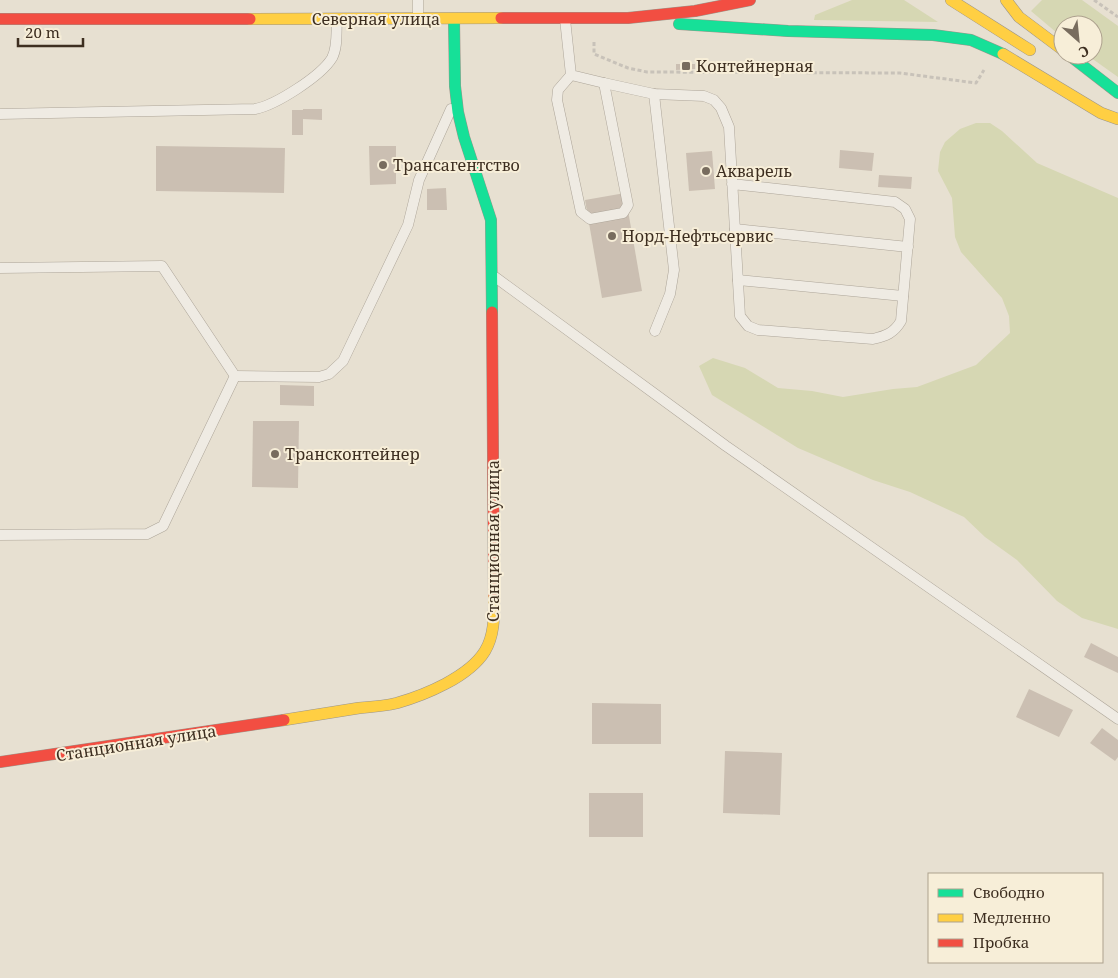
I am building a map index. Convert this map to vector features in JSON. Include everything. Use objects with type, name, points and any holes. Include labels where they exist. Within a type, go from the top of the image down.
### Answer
[{"type":"street","name":"Северная улица","points":[[0,19],[565,19],[593,14],[628,18],[694,11],[750,0]]},
{"type":"street","points":[[951,0],[1040,57]]},
{"type":"street","points":[[1006,0],[1019,17],[1053,42]]},
{"type":"street","points":[[593,14],[788,31],[933,35],[971,40],[996,50],[1100,113],[1118,119]]},
{"type":"street","name":"Станционная улица","points":[[0,762],[396,703],[423,695],[449,681],[471,666],[484,653],[490,641],[494,621],[491,220],[486,198],[461,126],[456,99],[454,19]]},
{"type":"street","points":[[1082,65],[1118,93]]},
{"type":"lane","points":[[418,0],[418,19]]},
{"type":"lane","points":[[0,114],[255,109],[267,107],[291,93],[326,66],[336,49],[337,19]]},
{"type":"lane","points":[[565,19],[571,75],[558,90],[557,100],[581,212],[590,219],[623,213],[628,205],[604,84]]},
{"type":"lane","points":[[571,75],[654,94],[704,96],[718,104],[729,126],[732,184],[740,316],[748,326],[758,330],[873,339],[886,336],[896,330],[901,321],[908,247],[910,219],[905,209],[895,202],[732,184]]},
{"type":"lane","points":[[654,94],[674,270],[670,294],[655,331]]},
{"type":"lane","points":[[235,376],[319,377],[329,374],[343,361],[408,225],[419,180],[456,99]]},
{"type":"lane","points":[[735,229],[908,247]]},
{"type":"lane","points":[[0,268],[162,266],[235,376]]},
{"type":"lane","points":[[492,275],[726,446],[1118,719]]},
{"type":"lane","points":[[738,280],[903,296]]},
{"type":"lane","points":[[0,535],[147,534],[163,526],[235,376]]},
{"type":"path","points":[[1095,0],[1118,17]]},
{"type":"path","points":[[593,14],[594,54],[628,68],[647,72],[900,72],[976,83],[996,50]]},
{"type":"green space","points":[[852,0],[904,0],[938,22],[814,20],[815,15]]},
{"type":"green space","points":[[1042,0],[1082,0],[1103,15],[1053,15],[1053,30],[1031,11]]},
{"type":"green space","points":[[1103,15],[1118,26],[1118,77],[1101,65],[1103,65]]},
{"type":"green space","points":[[976,123],[990,123],[1002,131],[1037,163],[1118,198],[1118,629],[1082,618],[1057,601],[1017,560],[985,537],[964,517],[910,492],[873,480],[798,448],[712,395],[699,366],[713,358],[745,368],[778,388],[812,391],[843,397],[917,387],[976,365],[1010,333],[1009,316],[1002,298],[961,252],[955,237],[952,198],[938,171],[940,152],[945,142],[960,129]]},
{"type":"building","points":[[676,64],[695,64],[695,69],[676,70]]},
{"type":"building","points":[[322,109],[322,120],[303,119],[303,135],[292,135],[292,110]]},
{"type":"building","points":[[156,146],[285,148],[284,193],[156,191]]},
{"type":"building","name":"Трансагентство","points":[[369,146],[396,146],[396,184],[370,185]]},
{"type":"building","points":[[840,150],[874,153],[872,171],[839,168]]},
{"type":"building","points":[[712,151],[715,189],[689,191],[686,153]]},
{"type":"building","points":[[879,175],[912,177],[911,189],[878,187]]},
{"type":"building","points":[[446,188],[447,210],[427,210],[427,189]]},
{"type":"building","points":[[625,193],[642,291],[602,298],[585,200]]},
{"type":"building","points":[[280,385],[314,386],[314,406],[280,405]]},
{"type":"building","name":"Трансконтейнер","points":[[253,421],[299,421],[298,488],[252,487]]},
{"type":"building","points":[[1091,643],[1118,657],[1118,673],[1084,657]]},
{"type":"building","points":[[1029,689],[1073,710],[1059,737],[1016,717]]},
{"type":"building","points":[[592,703],[661,704],[661,744],[592,744]]},
{"type":"building","points":[[1102,728],[1118,740],[1118,757],[1115,761],[1090,743]]},
{"type":"building","points":[[725,751],[782,753],[780,815],[723,813]]},
{"type":"building","points":[[589,793],[643,793],[643,837],[589,837]]},
{"type":"traffic: fast","points":[[454,19],[455,86],[458,112],[464,137],[491,220],[492,312]]},
{"type":"traffic: fast","points":[[679,24],[788,31],[933,35],[971,40],[1003,54]]},
{"type":"traffic: fast","points":[[1082,65],[1118,93]]},
{"type":"traffic: slow","points":[[951,0],[1030,50]]},
{"type":"traffic: slow","points":[[1006,0],[1019,17],[1053,42]]},
{"type":"traffic: slow","points":[[250,19],[501,18]]},
{"type":"traffic: slow","points":[[1003,54],[1101,113],[1118,119]]},
{"type":"traffic: slow","points":[[284,720],[397,703],[433,690],[458,677],[478,660],[488,645],[493,624],[494,595]]},
{"type":"traffic: jam","points":[[501,18],[628,18],[695,11],[750,0]]},
{"type":"traffic: jam","points":[[0,19],[250,19]]},
{"type":"traffic: jam","points":[[492,312],[494,595]]},
{"type":"traffic: jam","points":[[0,762],[284,720]]},
{"type":"place","name":"Контейнерная","points":[[686,66]]},
{"type":"place","name":"Трансагентство","points":[[383,165]]},
{"type":"place","name":"Акварель","points":[[706,171]]},
{"type":"place","name":"Норд-Нефтьсервис","points":[[612,236]]},
{"type":"place","name":"Трансконтейнер","points":[[275,454]]}]
